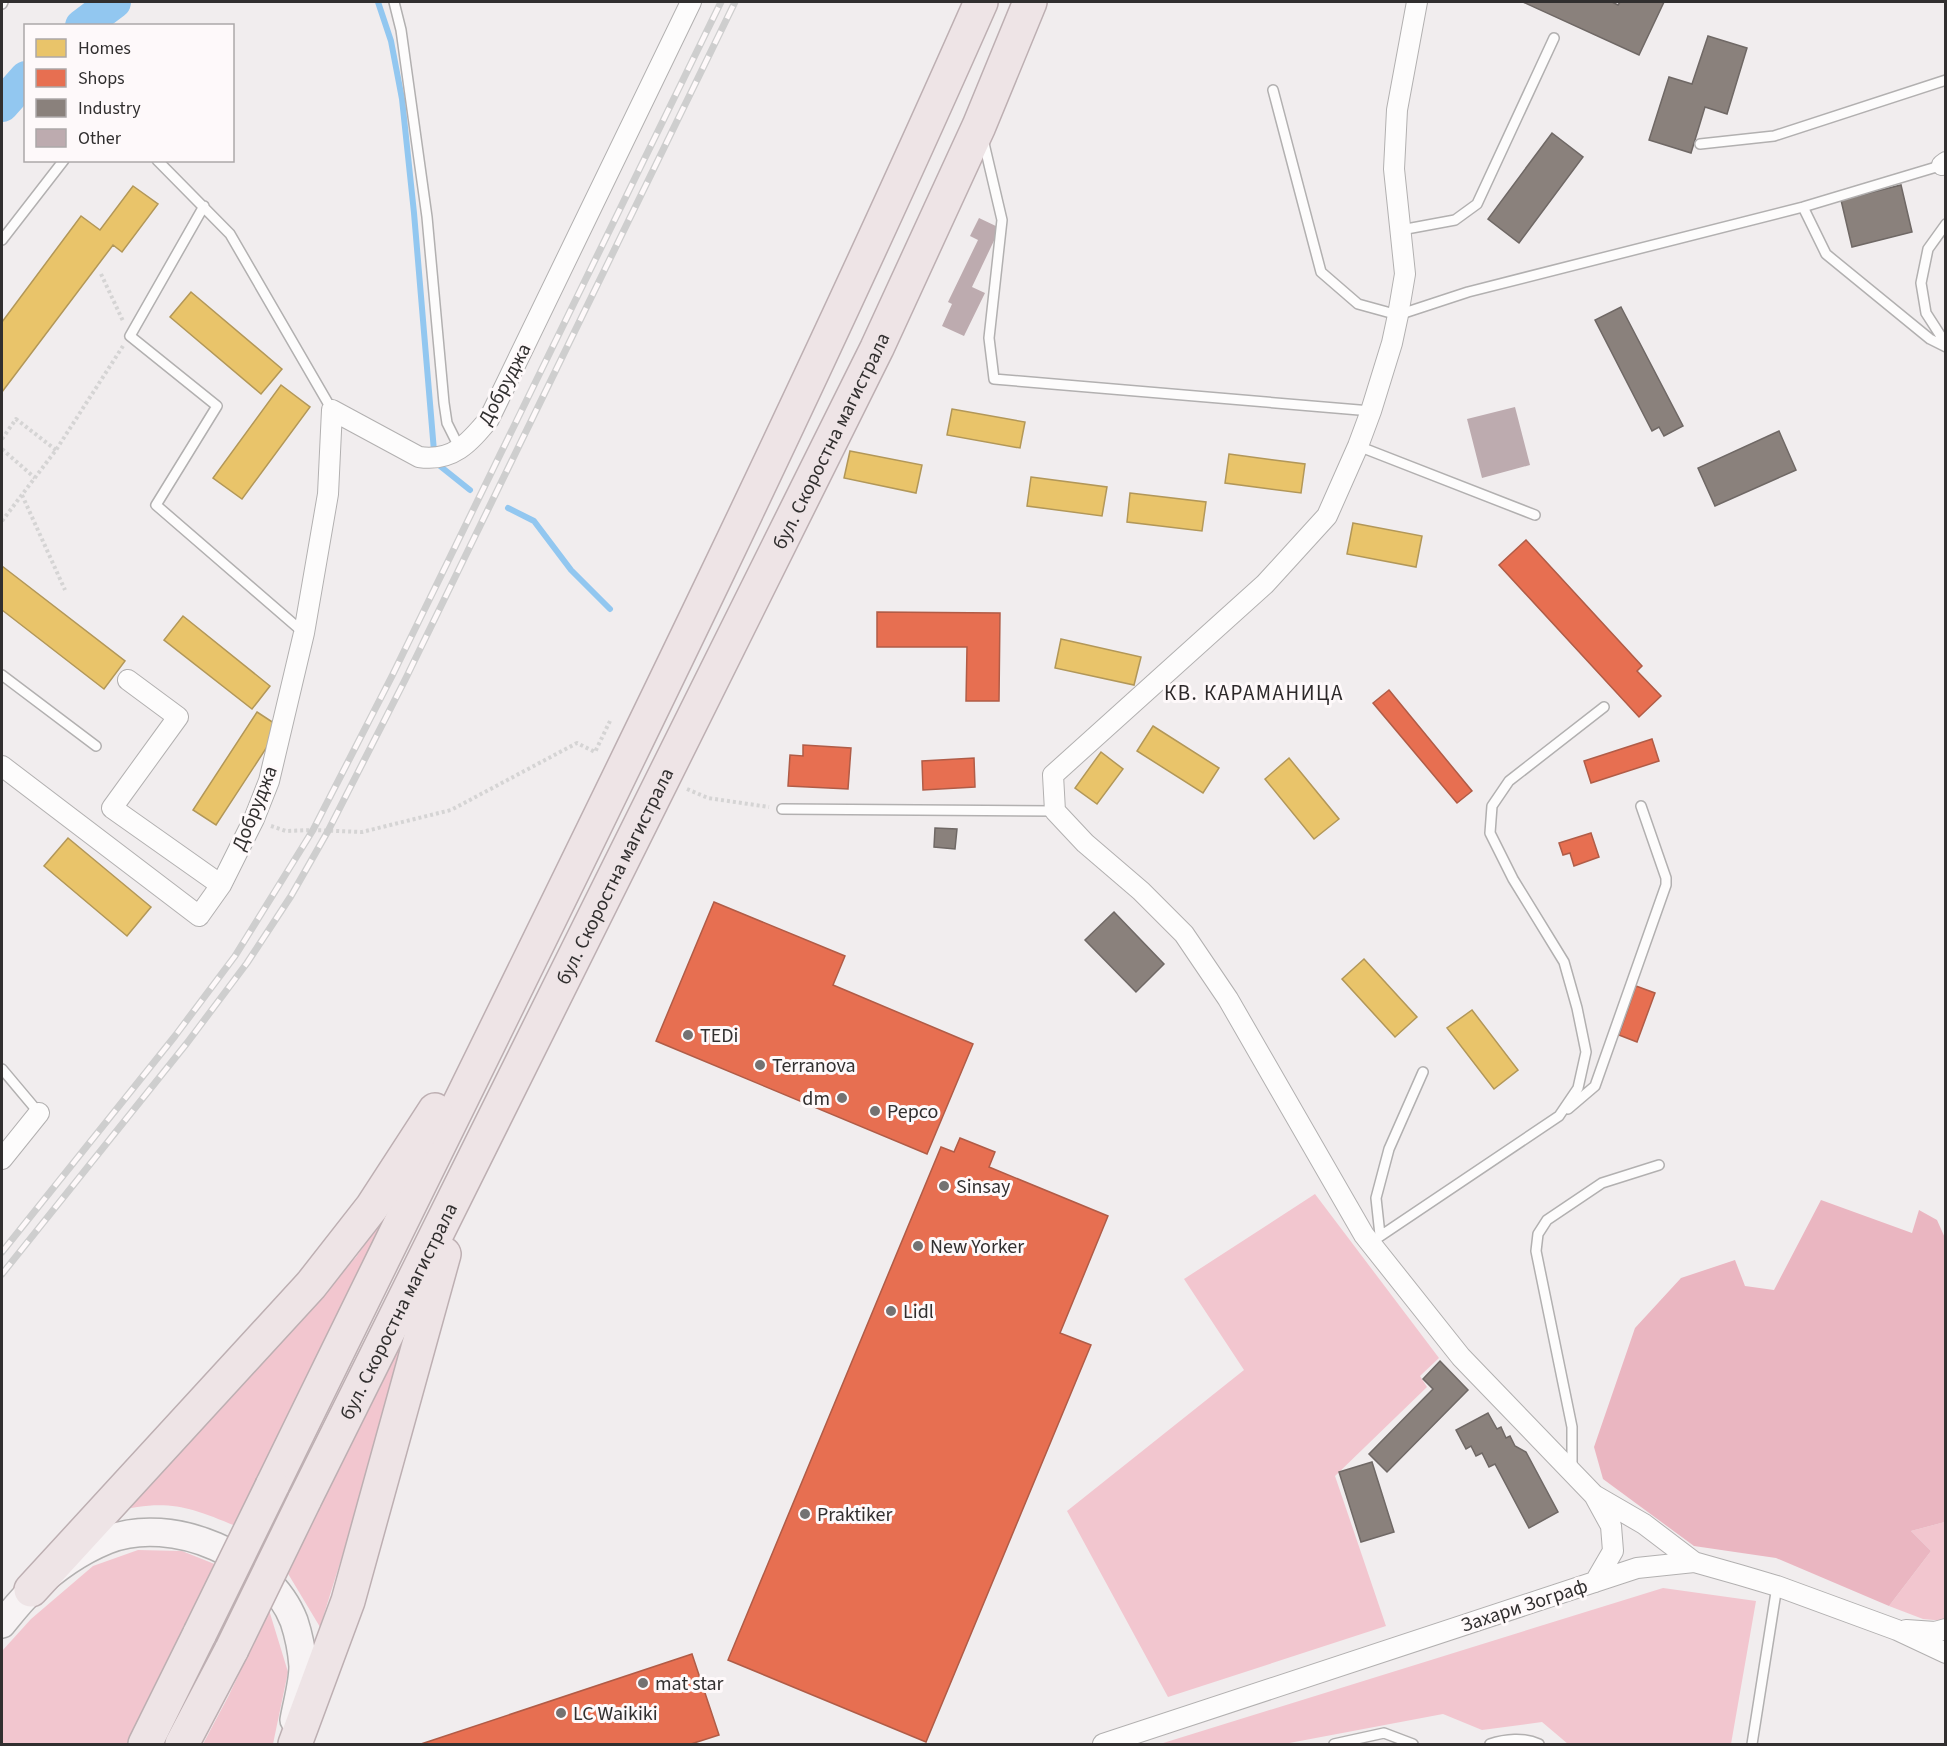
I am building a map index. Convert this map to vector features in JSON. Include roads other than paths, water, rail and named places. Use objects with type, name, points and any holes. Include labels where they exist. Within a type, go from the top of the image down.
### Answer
[{"type":"highway","name":"бул. Скоростна магистрала","points":[[145,1744],[515,991],[800,400],[902,182],[981,2]]},
{"type":"highway","name":"бул. Скоростна магистрала","points":[[182,1744],[232,1648],[871,359],[979,126],[1030,2]]},
{"type":"highway","points":[[31,1590],[312,1285],[372,1206],[515,991]]},
{"type":"highway","points":[[295,1744],[348,1601],[465,1177]]},
{"type":"main road","points":[[2,1624],[31,1590],[78,1555],[108,1539],[139,1532],[172,1534],[208,1542],[253,1567],[278,1590],[294,1622],[303,1666],[290,1744]]},
{"type":"street","name":"Добруджа","points":[[444,455],[471,441],[489,419],[691,2]]},
{"type":"street","points":[[1417,2],[1397,110],[1394,169],[1405,274],[1398,315],[1392,343],[1371,411],[1327,516],[1265,584],[1053,775],[1055,811],[1085,843],[1141,891],[1184,934],[1228,999],[1375,1239],[1461,1357],[1594,1495],[1611,1526],[1613,1551],[1595,1582]]},
{"type":"street","name":"Добруджа","points":[[2,766],[199,916],[220,885],[254,819],[269,781],[304,633],[328,494],[332,410]]},
{"type":"street","points":[[332,410],[419,457],[444,455]]},
{"type":"street","points":[[128,680],[178,717],[112,808],[220,885]]},
{"type":"street","points":[[2,1159],[39,1113]]},
{"type":"street","points":[[1594,1495],[1644,1524],[1694,1562]]},
{"type":"street","name":"Захари Зограф","points":[[1102,1744],[1637,1568],[1694,1562],[1777,1586],[1898,1630],[1946,1653]]},
{"type":"street","points":[[1898,1630],[1935,1632],[1946,1629]]},
{"type":"lane","points":[[394,2],[401,30],[427,217],[447,423],[444,455]]},
{"type":"lane","points":[[1401,230],[1455,220],[1477,204],[1554,38]]},
{"type":"lane","points":[[1700,144],[1774,136],[1946,80]]},
{"type":"lane","points":[[1273,90],[1321,272],[1358,304],[1398,315],[1468,292],[1803,207],[1944,164]]},
{"type":"lane","points":[[979,126],[1002,220],[989,338],[994,379],[1371,411]]},
{"type":"lane","points":[[2,240],[62,162]]},
{"type":"lane","points":[[159,162],[230,234],[332,410]]},
{"type":"lane","points":[[204,206],[130,336],[218,406],[156,505],[304,633]]},
{"type":"lane","points":[[1803,207],[1826,254],[1930,339],[1946,345]]},
{"type":"lane","points":[[1946,224],[1928,249],[1921,283],[1926,313],[1946,345]]},
{"type":"lane","points":[[1358,446],[1535,515]]},
{"type":"lane","points":[[2,675],[96,746]]},
{"type":"lane","points":[[1558,1116],[1578,1088],[1586,1052],[1577,1008],[1564,962],[1513,879],[1490,833],[1492,806],[1509,781],[1604,707]]},
{"type":"lane","points":[[1375,1239],[1558,1116],[1595,1086],[1666,885],[1666,878],[1641,806]]},
{"type":"lane","points":[[782,809],[1055,811]]},
{"type":"lane","points":[[2,1069],[39,1113]]},
{"type":"lane","points":[[1375,1239],[1376,1198],[1389,1149],[1422,1072]]},
{"type":"lane","points":[[1572,1472],[1572,1427],[1536,1251],[1538,1234],[1547,1220],[1602,1183],[1659,1165]]},
{"type":"lane","points":[[1752,1744],[1777,1586]]},
{"type":"lane","points":[[1334,1744],[1384,1733],[1413,1744]]},
{"type":"lane","points":[[1490,1744],[1503,1740],[1531,1740],[1539,1744]]},
{"type":"waterway","points":[[85,24],[114,2]]},
{"type":"waterway","points":[[378,2],[391,41],[402,99],[434,451],[440,466],[470,490]]},
{"type":"waterway","points":[[2,105],[24,80]]},
{"type":"waterway","points":[[508,508],[534,521],[571,570],[610,609]]},
{"type":"railway","points":[[2,1252],[175,1036],[235,956],[313,830],[392,676],[721,2]]},
{"type":"railway","points":[[2,1274],[187,1043],[247,963],[291,896],[328,831],[405,680],[735,2]]},
{"type":"place","name":"TEDi","points":[[688,1035]]},
{"type":"place","name":"Terranova","points":[[760,1065]]},
{"type":"place","name":"dm","points":[[842,1098]]},
{"type":"place","name":"Pepco","points":[[875,1111]]},
{"type":"place","name":"Sinsay","points":[[944,1186]]},
{"type":"place","name":"New Yorker","points":[[918,1246]]},
{"type":"place","name":"Lidl","points":[[891,1311]]},
{"type":"place","name":"Praktiker","points":[[805,1514]]},
{"type":"place","name":"mat star","points":[[643,1683]]},
{"type":"place","name":"LC Waikiki","points":[[561,1713]]},
{"type":"district","name":"КВ. КАРАМАНИЦА","points":[[1254,693]]}]
